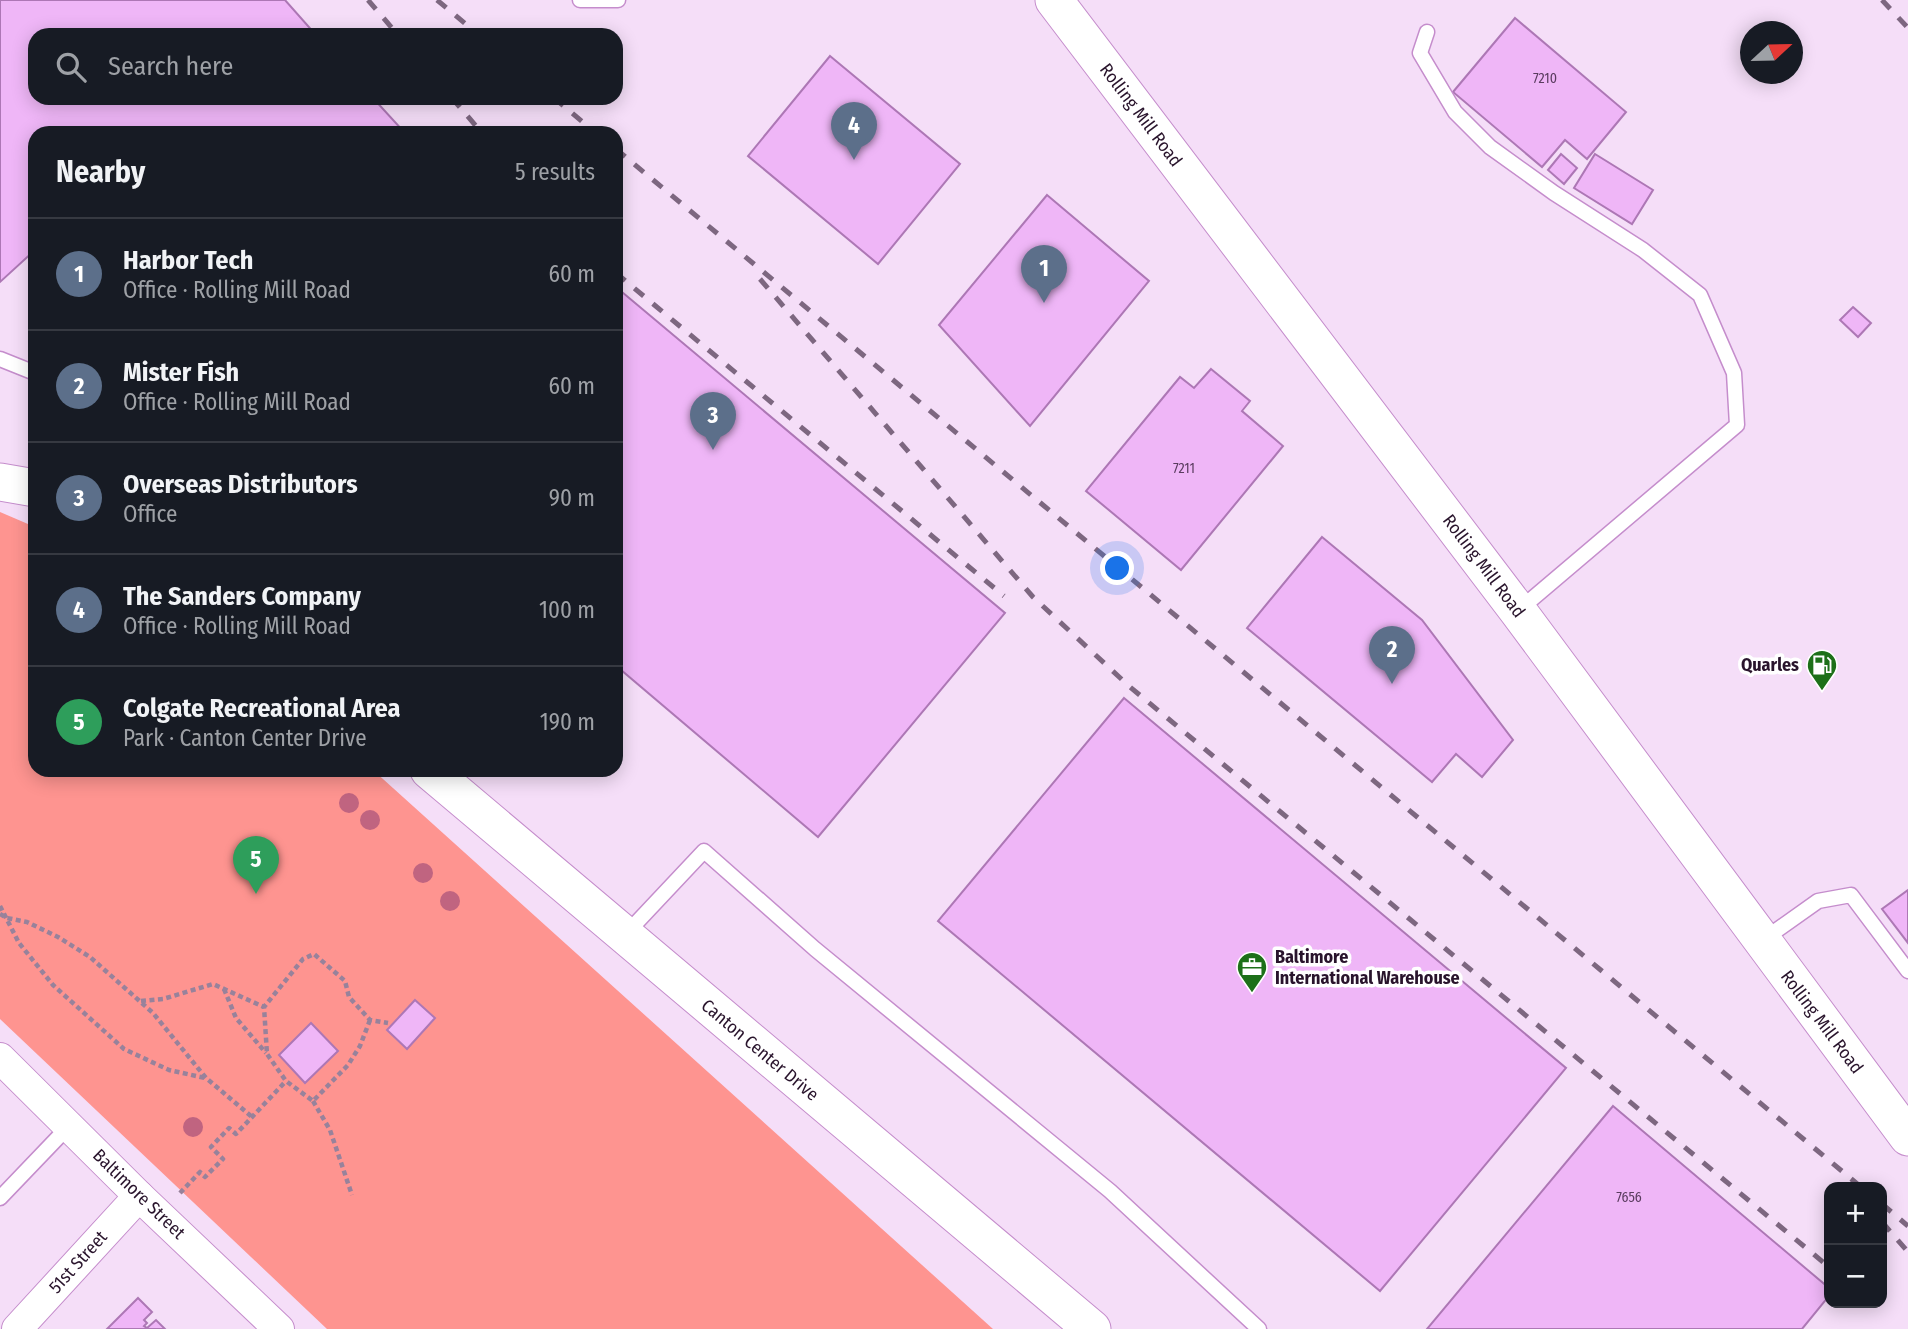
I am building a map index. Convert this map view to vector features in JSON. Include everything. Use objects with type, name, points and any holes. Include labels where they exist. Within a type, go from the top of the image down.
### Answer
[{"type":"street","name":"Rolling Mill Road","points":[[1054,0],[1518,611],[1908,1137]]},
{"type":"street","points":[[0,482],[28,487]]},
{"type":"street","name":"Canton Center Drive","points":[[437,777],[1092,1329]]},
{"type":"street","name":"Baltimore Street","points":[[0,1058],[279,1329]]},
{"type":"street","name":"51st Street","points":[[17,1329],[149,1205]]},
{"type":"lane","points":[[580,0],[618,0]]},
{"type":"lane","points":[[1427,32],[1420,53],[1455,112],[1490,146],[1554,193],[1643,250],[1700,295],[1734,373],[1737,425],[1518,611]]},
{"type":"lane","points":[[0,359],[28,370]]},
{"type":"lane","points":[[624,936],[704,851],[815,949],[1110,1191],[1259,1329]]},
{"type":"lane","points":[[1762,941],[1818,901],[1852,895],[1908,971]]},
{"type":"lane","points":[[0,1198],[69,1126]]},
{"type":"path","points":[[0,906],[19,943],[53,985],[124,1049],[169,1070],[206,1078]]},
{"type":"path","points":[[0,914],[27,922],[90,957],[141,1001],[206,1078],[252,1117]]},
{"type":"path","points":[[267,1054],[264,1007],[303,959],[314,954],[345,981],[349,997],[370,1020],[388,1023]]},
{"type":"path","points":[[141,1001],[163,999],[213,984],[264,1007]]},
{"type":"path","points":[[224,989],[236,1018],[286,1081],[313,1101],[330,1130],[352,1195]]},
{"type":"path","points":[[313,1101],[348,1065],[360,1046],[370,1020]]},
{"type":"path","points":[[149,1205],[200,1172],[205,1177],[223,1159],[211,1147],[229,1128],[236,1134],[286,1081]]},
{"type":"shaded area","points":[[0,512],[28,524],[28,777],[381,777],[993,1329],[327,1329],[0,1019]]},
{"type":"building","points":[[0,0],[285,0],[310,28],[28,28],[28,105],[379,105],[399,126],[28,126],[28,256],[0,282]]},
{"type":"building","points":[[1515,18],[1626,112],[1587,159],[1565,140],[1542,167],[1453,92]]},
{"type":"building","points":[[830,56],[960,164],[878,264],[748,156]]},
{"type":"building","points":[[1561,154],[1577,168],[1564,184],[1548,170]]},
{"type":"building","points":[[1595,154],[1653,190],[1632,224],[1574,188]]},
{"type":"building","points":[[1047,195],[1149,281],[1030,426],[939,325]]},
{"type":"building","points":[[623,293],[1005,613],[818,837],[623,672]]},
{"type":"building","points":[[1853,307],[1871,323],[1858,337],[1840,320]]},
{"type":"building","points":[[1211,369],[1250,401],[1242,411],[1283,446],[1181,570],[1086,491],[1180,377],[1194,388]]},
{"type":"building","points":[[1322,537],[1422,620],[1513,740],[1482,777],[1456,754],[1432,782],[1247,628]]},
{"type":"building","name":"Baltimore International Warehouse","points":[[1124,698],[1566,1068],[1380,1291],[938,921]]},
{"type":"building","points":[[1908,890],[1908,943],[1882,909]]},
{"type":"building","points":[[415,1000],[435,1018],[407,1049],[387,1030]]},
{"type":"building","points":[[311,1023],[338,1051],[305,1083],[279,1055]]},
{"type":"building","points":[[1613,1106],[1824,1284],[1824,1302],[1802,1329],[1427,1329]]},
{"type":"building","points":[[138,1298],[152,1312],[144,1320],[147,1323],[144,1326],[147,1328],[156,1320],[165,1329],[107,1329]]},
{"type":"railway","points":[[368,0],[392,28]]},
{"type":"railway","points":[[437,0],[471,28]]},
{"type":"railway","points":[[1882,0],[1908,28]]},
{"type":"railway","points":[[458,105],[476,126]]},
{"type":"railway","points":[[562,105],[588,126]]},
{"type":"railway","points":[[623,155],[1855,1182]]},
{"type":"railway","points":[[623,279],[1004,596]]},
{"type":"railway","points":[[760,279],[1033,597],[1130,687],[1824,1263]]},
{"type":"railway","points":[[1887,1208],[1908,1226]]},
{"type":"railway","points":[[1887,1228],[1908,1252]]},
{"type":"place","name":"The Sanders Company","points":[[854,160]]},
{"type":"place","name":"Harbor Tech","points":[[1044,303]]},
{"type":"place","name":"Overseas Distributors","points":[[713,450]]},
{"type":"place","name":"Mister Fish","points":[[1392,684]]},
{"type":"place","name":"Quarles","points":[[1822,692]]},
{"type":"place","name":"Colgate Recreational Area","points":[[256,894]]},
{"type":"place","name":"Baltimore International Warehouse","points":[[1252,994]]}]
